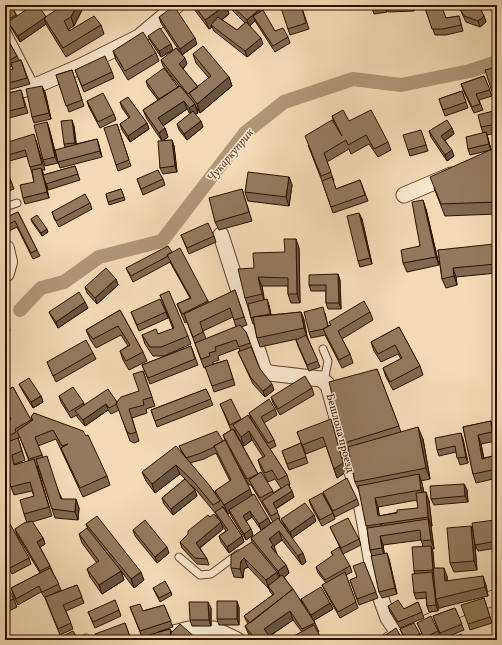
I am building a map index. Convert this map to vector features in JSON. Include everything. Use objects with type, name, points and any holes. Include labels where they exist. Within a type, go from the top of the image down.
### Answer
[{"type":"street","points":[[5,94],[35,86],[79,68],[139,37],[177,5]]},
{"type":"street","points":[[404,195],[461,170]]},
{"type":"street","name":"Бешлола проезд","points":[[221,235],[247,329],[266,373],[321,379],[328,386],[351,480],[362,508],[376,585],[394,637]]},
{"type":"street","points":[[5,249],[8,262],[5,274]]},
{"type":"street","points":[[394,637],[462,608],[497,597]]},
{"type":"street","points":[[147,640],[189,629],[214,629],[237,640]]},
{"type":"lane","points":[[5,28],[35,86]]},
{"type":"lane","points":[[5,207],[17,203]]},
{"type":"lane","points":[[323,349],[328,361],[324,381]]},
{"type":"lane","points":[[179,558],[200,575],[211,574],[243,551]]},
{"type":"building","points":[[5,5],[11,5],[16,15],[5,21]]},
{"type":"building","points":[[33,5],[38,5],[46,17],[18,36],[8,22]]},
{"type":"building","points":[[63,5],[77,5],[71,17],[64,21],[69,31],[94,16],[101,25],[63,48],[44,18]]},
{"type":"building","points":[[194,5],[226,5],[205,20]]},
{"type":"building","points":[[231,5],[259,5],[261,8],[247,20]]},
{"type":"building","points":[[280,5],[301,5],[306,23],[288,29]]},
{"type":"building","points":[[371,5],[385,5],[385,6],[372,8]]},
{"type":"building","points":[[385,5],[412,5],[385,6]]},
{"type":"building","points":[[424,5],[441,5],[446,18],[459,16],[461,25],[443,29],[432,29]]},
{"type":"building","points":[[458,5],[478,5],[484,16],[478,21],[464,16]]},
{"type":"building","points":[[174,6],[195,38],[180,49],[159,17]]},
{"type":"building","points":[[263,10],[275,31],[283,28],[288,37],[273,46],[253,16]]},
{"type":"building","points":[[218,17],[237,30],[246,22],[261,38],[245,51],[211,25]]},
{"type":"building","points":[[160,28],[171,44],[159,51],[148,36]]},
{"type":"building","points":[[143,32],[156,53],[125,71],[113,51]]},
{"type":"building","points":[[5,35],[17,56],[5,63]]},
{"type":"building","points":[[203,46],[229,77],[197,104],[189,93],[211,76],[193,54]]},
{"type":"building","points":[[176,48],[185,58],[179,64],[198,87],[188,94],[161,60]]},
{"type":"building","points":[[105,56],[112,72],[82,86],[75,70]]},
{"type":"building","points":[[21,60],[27,78],[5,84],[5,72],[13,69],[11,63]]},
{"type":"building","points":[[497,67],[497,103],[496,104],[485,70]]},
{"type":"building","points":[[164,68],[178,87],[159,99],[146,81]]},
{"type":"building","points":[[72,70],[82,100],[66,106],[56,75]]},
{"type":"building","points":[[484,76],[490,90],[476,94],[480,104],[472,107],[461,84]]},
{"type":"building","points":[[42,86],[49,113],[32,117],[26,89]]},
{"type":"building","points":[[180,86],[195,104],[189,108],[184,101],[158,118],[165,128],[159,133],[143,110]]},
{"type":"building","points":[[21,90],[25,107],[5,112],[5,94]]},
{"type":"building","points":[[462,91],[466,102],[443,110],[439,99]]},
{"type":"building","points":[[103,93],[114,114],[98,122],[87,101]]},
{"type":"building","points":[[128,97],[147,123],[128,136],[120,124],[130,117],[120,102]]},
{"type":"building","points":[[343,110],[349,121],[371,110],[388,142],[374,149],[366,135],[348,145],[346,140],[324,153],[331,172],[321,176],[305,136],[332,120],[342,136],[332,116]]},
{"type":"building","points":[[497,110],[497,124],[481,127],[478,115]]},
{"type":"building","points":[[193,111],[201,121],[184,134],[177,124]]},
{"type":"building","points":[[72,120],[75,143],[64,144],[61,121]]},
{"type":"building","points":[[447,120],[452,128],[441,136],[452,150],[445,155],[429,131]]},
{"type":"building","points":[[47,122],[55,157],[43,160],[34,125]]},
{"type":"building","points":[[117,124],[129,160],[116,165],[104,128]]},
{"type":"building","points":[[421,130],[426,145],[408,150],[403,135]]},
{"type":"building","points":[[486,132],[489,144],[468,149],[466,137]]},
{"type":"building","points":[[34,134],[42,164],[30,167],[25,150],[5,156],[5,143]]},
{"type":"building","points":[[97,139],[100,151],[58,162],[55,150]]},
{"type":"building","points":[[172,140],[175,166],[160,168],[158,141]]},
{"type":"building","points":[[497,147],[497,202],[441,204],[430,177]]},
{"type":"building","points":[[5,165],[11,183],[6,185],[8,188],[5,190]]},
{"type":"building","points":[[75,166],[78,174],[46,184],[43,175]]},
{"type":"building","points":[[41,168],[47,192],[23,198],[20,185],[34,182],[32,170]]},
{"type":"building","points":[[158,170],[163,179],[141,189],[137,179]]},
{"type":"building","points":[[248,172],[289,177],[286,197],[245,192]]},
{"type":"building","points":[[332,177],[336,189],[360,180],[365,195],[331,207],[322,181]]},
{"type":"building","points":[[121,189],[124,197],[108,202],[106,194]]},
{"type":"building","points":[[242,189],[249,212],[215,222],[209,198]]},
{"type":"building","points":[[85,194],[90,203],[56,221],[52,212]]},
{"type":"building","points":[[423,200],[436,257],[403,263],[401,250],[420,246],[412,202]]},
{"type":"building","points":[[18,212],[37,250],[31,253],[15,221],[5,226],[5,218]]},
{"type":"building","points":[[359,213],[370,258],[358,261],[347,216]]},
{"type":"building","points":[[37,215],[47,229],[41,233],[31,219]]},
{"type":"building","points":[[208,223],[214,236],[187,248],[181,235]]},
{"type":"building","points":[[284,239],[296,239],[297,294],[288,294],[288,278],[258,277],[262,294],[245,298],[238,269],[254,268],[253,253],[285,252]]},
{"type":"building","points":[[494,244],[496,264],[453,268],[454,276],[442,279],[438,250]]},
{"type":"building","points":[[168,246],[172,252],[167,255],[168,256],[131,276],[126,268]]},
{"type":"building","points":[[180,248],[208,301],[182,314],[177,304],[191,298],[167,255]]},
{"type":"building","points":[[106,268],[116,279],[95,298],[85,287]]},
{"type":"building","points":[[338,274],[339,303],[326,303],[326,285],[309,285],[309,275]]},
{"type":"building","points":[[235,290],[244,317],[234,320],[230,308],[200,322],[203,332],[193,337],[184,314]]},
{"type":"building","points":[[169,291],[188,336],[161,347],[150,347],[142,335],[156,329],[158,334],[174,328],[160,295]]},
{"type":"building","points":[[79,292],[85,302],[56,322],[49,312]]},
{"type":"building","points":[[160,299],[166,312],[137,325],[131,312]]},
{"type":"building","points":[[267,299],[270,314],[251,318],[248,304]]},
{"type":"building","points":[[364,301],[370,312],[338,331],[350,354],[339,360],[323,329],[331,325],[329,322]]},
{"type":"building","points":[[323,307],[328,326],[324,329],[309,332],[304,312]]},
{"type":"building","points":[[120,310],[143,352],[126,361],[120,351],[130,345],[118,326],[93,339],[86,330]]},
{"type":"building","points":[[301,312],[304,328],[257,338],[253,317]]},
{"type":"building","points":[[240,325],[246,332],[250,343],[239,347],[236,340],[215,347],[216,351],[209,353],[210,356],[201,359],[195,343]]},
{"type":"building","points":[[399,327],[420,366],[390,382],[383,368],[402,358],[395,345],[378,354],[371,342]]},
{"type":"building","points":[[306,335],[318,361],[307,365],[296,340]]},
{"type":"building","points":[[86,340],[93,353],[53,376],[47,362]]},
{"type":"building","points":[[191,346],[195,359],[148,378],[142,365]]},
{"type":"building","points":[[251,347],[260,369],[272,384],[263,391],[251,378],[238,352]]},
{"type":"building","points":[[227,360],[233,379],[212,386],[205,367]]},
{"type":"building","points":[[377,369],[399,426],[344,443],[329,382]]},
{"type":"building","points":[[143,371],[152,397],[143,400],[144,405],[129,409],[136,432],[131,434],[127,432],[116,403],[121,397],[139,391],[133,374]]},
{"type":"building","points":[[305,376],[312,388],[278,409],[271,397]]},
{"type":"building","points":[[29,378],[41,396],[31,402],[19,384]]},
{"type":"building","points":[[13,387],[31,420],[15,429],[16,432],[9,436],[5,428],[5,423],[11,419],[5,408],[5,392]]},
{"type":"building","points":[[73,387],[84,403],[69,412],[59,396]]},
{"type":"building","points":[[108,389],[117,404],[109,408],[106,404],[83,420],[75,411]]},
{"type":"building","points":[[206,389],[211,399],[155,421],[151,410]]},
{"type":"building","points":[[231,399],[241,419],[230,425],[220,404]]},
{"type":"building","points":[[269,399],[275,409],[261,417],[274,440],[268,443],[249,413]]},
{"type":"building","points":[[34,413],[83,431],[86,436],[88,435],[107,476],[80,488],[61,448],[68,444],[62,446],[53,430],[35,437],[42,455],[29,459],[17,431],[33,420],[31,417]]},
{"type":"building","points":[[248,415],[287,475],[278,480],[272,470],[265,473],[258,460],[265,456],[249,431],[241,437],[233,425]]},
{"type":"building","points":[[331,419],[343,463],[334,469],[323,437],[302,445],[297,432]]},
{"type":"building","points":[[497,420],[497,432],[494,421]]},
{"type":"building","points":[[491,421],[492,432],[478,435],[482,459],[497,455],[497,469],[473,474],[463,427]]},
{"type":"building","points":[[418,427],[426,468],[355,482],[348,447]]},
{"type":"building","points":[[233,429],[258,474],[247,479],[223,435]]},
{"type":"building","points":[[217,431],[223,441],[201,453],[186,458],[179,446]]},
{"type":"building","points":[[461,433],[466,457],[457,458],[455,446],[437,450],[435,438]]},
{"type":"building","points":[[18,438],[22,451],[12,455],[14,465],[34,459],[49,507],[24,514],[20,500],[34,496],[30,482],[11,487],[5,469],[5,443]]},
{"type":"building","points":[[225,440],[250,489],[224,505],[215,491],[231,480],[214,446]]},
{"type":"building","points":[[301,443],[306,457],[287,464],[282,451]]},
{"type":"building","points":[[176,446],[210,486],[220,501],[213,505],[194,482],[176,465],[152,484],[142,472]]},
{"type":"building","points":[[47,456],[61,499],[76,499],[75,512],[52,509],[36,459]]},
{"type":"building","points":[[261,472],[273,491],[260,498],[249,480]]},
{"type":"building","points":[[419,474],[421,490],[375,498],[378,516],[397,513],[397,510],[418,508],[416,493],[426,492],[428,517],[366,526],[358,486]]},
{"type":"building","points":[[347,478],[357,499],[333,511],[323,492]]},
{"type":"building","points":[[185,479],[195,490],[171,509],[162,498]]},
{"type":"building","points":[[288,484],[292,491],[273,503],[278,512],[271,516],[262,501]]},
{"type":"building","points":[[464,484],[465,496],[431,499],[430,486]]},
{"type":"building","points":[[322,493],[333,513],[320,520],[309,500]]},
{"type":"building","points":[[254,494],[268,518],[259,524],[250,511],[243,516],[251,529],[244,534],[229,510]]},
{"type":"building","points":[[305,503],[314,515],[290,532],[281,519]]},
{"type":"building","points":[[223,507],[242,536],[227,547],[219,536],[228,530],[215,512]]},
{"type":"building","points":[[214,514],[221,522],[196,543],[207,559],[195,558],[180,542],[188,534],[188,531],[208,515],[210,517]]},
{"type":"building","points":[[97,516],[141,572],[131,579],[86,524]]},
{"type":"building","points":[[278,518],[303,553],[298,556],[279,531],[269,539],[273,545],[271,547],[286,565],[278,571],[251,538]]},
{"type":"building","points":[[348,518],[359,539],[341,548],[330,527]]},
{"type":"building","points":[[428,519],[431,540],[421,541],[420,530],[380,536],[382,548],[370,550],[367,528]]},
{"type":"building","points":[[145,520],[167,547],[155,557],[133,530]]},
{"type":"building","points":[[495,520],[497,541],[475,545],[472,523]]},
{"type":"building","points":[[32,521],[43,538],[37,542],[50,566],[40,571],[15,529],[24,523]]},
{"type":"building","points":[[10,524],[29,558],[10,568],[5,560],[5,558],[10,555],[5,545],[5,526]]},
{"type":"building","points":[[471,526],[474,561],[450,563],[447,528]]},
{"type":"building","points":[[87,528],[121,571],[99,585],[87,569],[99,561],[79,534]]},
{"type":"building","points":[[252,542],[277,572],[266,580],[244,558],[241,561],[240,569],[231,568],[231,555]]},
{"type":"building","points":[[431,546],[433,570],[414,571],[412,547]]},
{"type":"building","points":[[339,547],[350,566],[325,580],[316,567],[333,555],[331,552]]},
{"type":"building","points":[[387,553],[395,588],[379,592],[371,556]]},
{"type":"building","points":[[364,562],[376,592],[357,599],[350,580],[357,577],[353,566]]},
{"type":"building","points":[[50,568],[59,584],[42,592],[39,586],[16,599],[11,588]]},
{"type":"building","points":[[433,568],[444,568],[445,581],[483,576],[485,587],[436,599]]},
{"type":"building","points":[[345,572],[356,602],[338,612],[322,585]]},
{"type":"building","points":[[432,572],[436,605],[427,606],[426,592],[414,593],[412,574]]},
{"type":"building","points":[[282,575],[293,589],[250,623],[244,616],[274,594],[268,586]]},
{"type":"building","points":[[165,581],[171,592],[159,598],[153,588]]},
{"type":"building","points":[[77,585],[82,597],[63,605],[71,623],[58,629],[45,597]]},
{"type":"building","points":[[8,587],[14,599],[5,603],[5,588]]},
{"type":"building","points":[[321,587],[330,603],[311,615],[301,599]]},
{"type":"building","points":[[293,589],[315,623],[302,629],[290,611],[264,629],[272,640],[256,640],[245,626]]},
{"type":"building","points":[[484,598],[490,617],[468,624],[461,605]]},
{"type":"building","points":[[115,600],[119,610],[93,622],[88,612]]},
{"type":"building","points":[[398,600],[404,609],[418,602],[422,612],[398,622],[388,606]]},
{"type":"building","points":[[217,601],[237,601],[237,619],[217,619]]},
{"type":"building","points":[[189,602],[208,602],[209,620],[190,620]]},
{"type":"building","points":[[140,604],[143,611],[164,605],[171,621],[140,631],[130,607]]},
{"type":"building","points":[[455,608],[462,624],[440,633],[433,616]]},
{"type":"building","points":[[431,616],[438,631],[424,638],[417,623]]},
{"type":"building","points":[[125,623],[130,637],[122,640],[98,640],[95,634]]},
{"type":"building","points":[[414,623],[420,634],[406,640],[400,629]]},
{"type":"building","points":[[180,624],[198,640],[177,640],[170,634]]},
{"type":"building","points":[[314,625],[322,640],[288,640],[292,637]]},
{"type":"building","points":[[396,628],[403,640],[378,640]]},
{"type":"building","points":[[5,629],[10,640],[5,640]]},
{"type":"building","points":[[170,629],[171,634],[168,638],[163,640],[135,639]]},
{"type":"building","points":[[73,631],[77,638],[73,640],[62,640],[61,637]]},
{"type":"building","points":[[461,634],[464,640],[450,640]]},
{"type":"waterway","name":"Чукаркуприк","points":[[20,310],[41,288],[64,282],[99,257],[162,241],[245,133],[284,102],[353,79],[401,85],[470,71],[497,62]]}]
